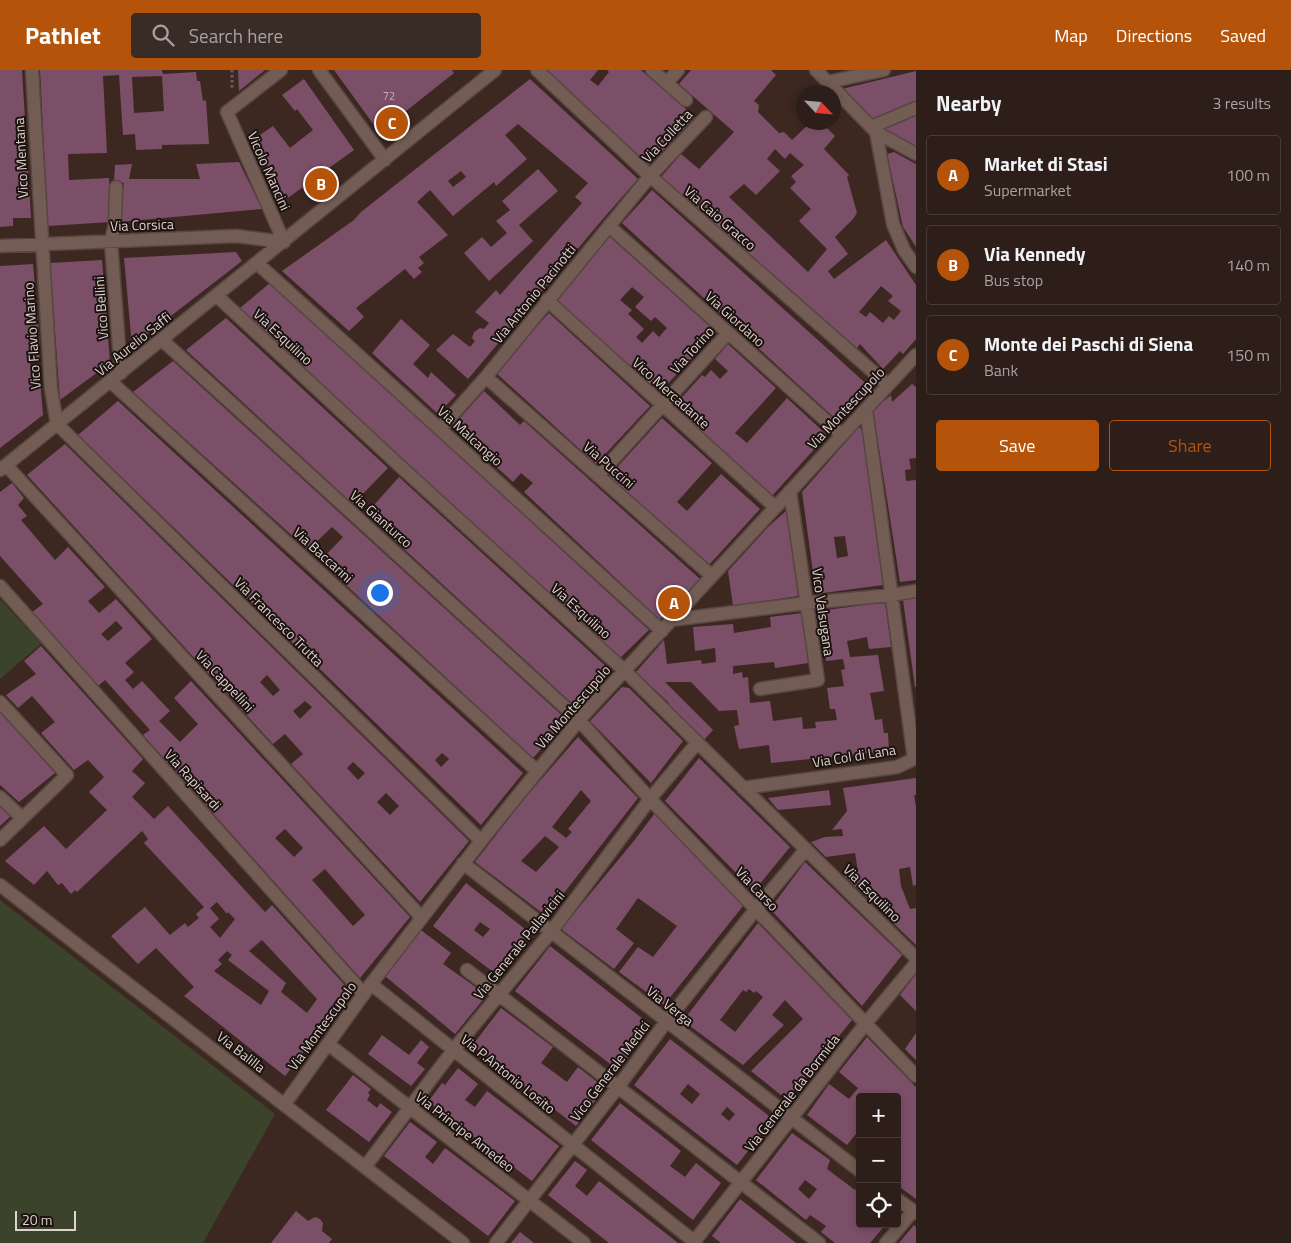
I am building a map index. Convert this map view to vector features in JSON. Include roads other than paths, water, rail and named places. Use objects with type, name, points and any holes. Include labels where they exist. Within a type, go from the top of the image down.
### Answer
[{"type":"street","name":"Vico Mentana","points":[[32,70],[41,244]]},
{"type":"street","name":"Vicolo Mancini","points":[[281,70],[226,112],[284,242]]},
{"type":"street","points":[[319,70],[385,160]]},
{"type":"street","name":"Via Caio Gracco","points":[[537,70],[650,176],[888,385]]},
{"type":"street","points":[[652,70],[686,100]]},
{"type":"street","points":[[667,83],[678,70]]},
{"type":"street","points":[[816,70],[874,130],[916,154]]},
{"type":"street","points":[[828,82],[884,70]]},
{"type":"street","name":"Via Aurelio Saffi","points":[[3,467],[385,160],[487,73]]},
{"type":"street","points":[[874,130],[916,108]]},
{"type":"street","name":"Via Colletta","points":[[650,176],[706,117]]},
{"type":"street","points":[[874,130],[893,224],[904,250],[916,267]]},
{"type":"street","name":"Via Antonio Pacinotti","points":[[440,429],[486,376],[650,176]]},
{"type":"street","name":"Vico Bellini","points":[[116,188],[115,224],[111,242],[121,373]]},
{"type":"street","name":"Via Giordano","points":[[609,226],[842,435]]},
{"type":"street","name":"Via Corsica","points":[[0,246],[236,236],[284,242]]},
{"type":"street","name":"Vico Flavio Marino","points":[[41,244],[51,389],[57,424]]},
{"type":"street","name":"Via Malcangio","points":[[257,263],[662,631]]},
{"type":"street","name":"Via Esquilino","points":[[217,296],[624,671],[916,958]]},
{"type":"street","name":"Vico Mercadante","points":[[547,300],[775,507]]},
{"type":"street","name":"Via Torino","points":[[598,476],[728,333]]},
{"type":"street","name":"Via Gianturco","points":[[162,340],[579,720]]},
{"type":"street","name":"Via Montescupolo","points":[[284,1105],[368,989],[464,863],[579,720],[916,355]]},
{"type":"street","name":"Via Puccini","points":[[486,376],[712,576]]},
{"type":"street","name":"Via Baccarini","points":[[110,381],[537,772]]},
{"type":"street","name":"Via Col di Lana","points":[[743,788],[897,767],[915,759],[866,409]]},
{"type":"street","name":"Via Francesco Trutta","points":[[57,424],[481,841]]},
{"type":"street","name":"Via Cappellini","points":[[3,467],[422,918]]},
{"type":"street","name":"Vico Valsugana","points":[[760,689],[818,680],[790,490]]},
{"type":"street","name":"Via Rapisardi","points":[[0,586],[368,989]]},
{"type":"street","points":[[671,620],[916,591]]},
{"type":"street","points":[[0,702],[67,775],[0,840]]},
{"type":"street","name":"Via Carso","points":[[579,720],[650,799],[916,1076]]},
{"type":"street","name":"Via Generale Pallavicini","points":[[365,1167],[454,1049],[551,932],[650,799],[697,742]]},
{"type":"street","points":[[0,798],[22,818]]},
{"type":"street","name":"Vico Generale Medici","points":[[496,1243],[618,1087],[666,1022],[806,849]]},
{"type":"street","name":"Via Verga","points":[[464,863],[856,1168]]},
{"type":"street","name":"Via Balilla","points":[[0,885],[463,1243]]},
{"type":"street","name":"Via Generale da Bormida","points":[[694,1242],[866,1023],[916,963]]},
{"type":"street","points":[[467,970],[818,1243]]},
{"type":"street","name":"Via P.Antonio Losito","points":[[368,989],[454,1049],[694,1242]]},
{"type":"street","name":"Via Principe Amedeo","points":[[328,1044],[584,1243]]},
{"type":"street","points":[[886,1243],[914,1212],[901,1202]]},
{"type":"place","name":"Monte dei Paschi di Siena","points":[[392,123]]},
{"type":"place","name":"Via Kennedy","points":[[321,184]]},
{"type":"place","name":"Market di Stasi","points":[[674,603]]}]
